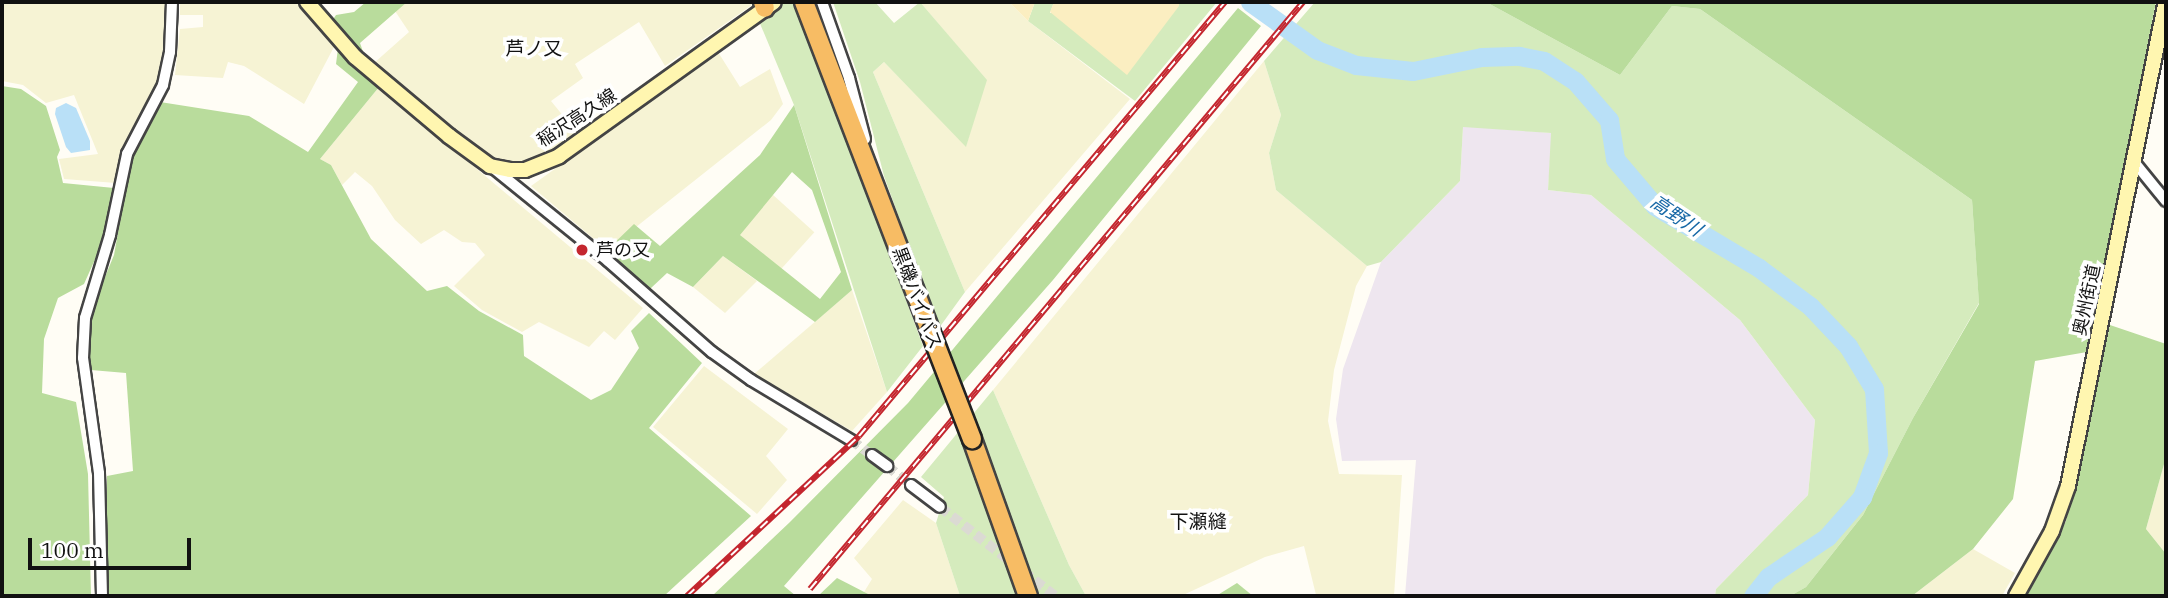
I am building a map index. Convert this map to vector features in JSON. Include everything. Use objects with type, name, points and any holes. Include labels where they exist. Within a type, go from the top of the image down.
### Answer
[{"type":"highway","name":"黒磯バイパス","points":[[804,2],[972,439],[1028,596]]},
{"type":"highway","points":[[1003,526],[1018,596]]},
{"type":"main road","name":"稲沢高久線","points":[[307,2],[355,57],[449,136],[490,166],[510,170],[525,170],[559,156],[768,4]]},
{"type":"main road","name":"奥州街道","points":[[2016,596],[2052,531],[2068,486],[2166,2]]},
{"type":"street","points":[[102,596],[99,473],[83,358],[85,318],[110,234],[127,154],[163,85],[168,69],[172,2]]},
{"type":"street","points":[[822,2],[849,78],[876,191]]},
{"type":"street","points":[[2135,163],[2166,201]]},
{"type":"street","points":[[490,166],[608,261],[723,361],[851,440]]},
{"type":"street","points":[[872,455],[887,466]]},
{"type":"street","points":[[911,485],[940,507]]},
{"type":"shaded area","points":[[2,2],[167,2],[164,65],[158,87],[116,183],[64,179],[59,159],[98,154],[74,95],[46,103],[23,85],[2,81]]},
{"type":"shaded area","points":[[180,2],[300,2],[335,45],[304,104],[244,66],[228,62],[223,78],[175,75],[180,29],[203,27],[203,15],[180,15]]},
{"type":"shaded area","points":[[407,2],[751,2],[752,5],[665,66],[639,22],[575,64],[583,78],[551,101],[578,134],[540,157],[519,162],[491,158],[374,63],[409,32],[395,11]]},
{"type":"shaded area","points":[[920,2],[1009,2],[1028,21],[1130,99],[965,292],[873,72],[884,62],[966,146],[986,80]]},
{"type":"shaded area","points":[[718,52],[740,87],[770,69],[783,104],[771,120],[607,250],[531,186]]},
{"type":"shaded area","points":[[1264,61],[1281,115],[1269,153],[1276,190],[1367,266],[1356,286],[1334,370],[1328,421],[1339,474],[1402,475],[1394,596],[1316,595],[1304,546],[1265,557],[1181,596],[1086,596],[1069,565],[993,390]]},
{"type":"shaded area","points":[[379,87],[643,308],[615,340],[604,331],[589,347],[539,322],[522,332],[482,310],[454,286],[485,255],[475,243],[462,242],[444,230],[421,244],[395,220],[372,186],[355,172],[342,185],[331,165],[320,159]]},
{"type":"shaded area","points":[[1463,126],[1552,133],[1548,190],[1591,195],[1740,320],[1815,420],[1808,495],[1716,589],[1715,596],[1405,596],[1416,460],[1342,461],[1336,419],[1343,369],[1381,262],[1460,181]]},
{"type":"shaded area","points":[[772,194],[814,232],[780,271],[737,233]]},
{"type":"shaded area","points":[[723,256],[757,281],[725,313],[693,287]]},
{"type":"shaded area","points":[[852,290],[887,392],[852,431],[754,374]]},
{"type":"shaded area","points":[[704,366],[788,429],[766,456],[787,480],[757,514],[653,427]]},
{"type":"shaded area","points":[[2166,457],[2166,554],[2146,529]]},
{"type":"shaded area","points":[[903,500],[936,523],[960,596],[872,596],[864,592],[872,579],[854,558]]},
{"type":"shaded area","points":[[1973,549],[2015,573],[2002,596],[1912,596]]},
{"type":"green space","points":[[366,2],[407,2],[360,43],[373,81],[379,87],[320,159],[331,165],[371,239],[427,291],[447,286],[479,311],[523,335],[524,356],[591,400],[611,390],[639,348],[631,331],[649,313],[702,363],[649,428],[751,516],[664,596],[107,596],[107,476],[133,471],[126,373],[91,370],[88,334],[94,304],[114,255],[132,154],[160,102],[249,116],[308,152],[358,82],[336,64],[340,33],[332,21],[336,15],[354,12]]},
{"type":"green space","points":[[751,2],[796,2],[923,346],[887,392],[794,105]]},
{"type":"green space","points":[[833,2],[875,2],[894,23],[920,2],[987,80],[966,147],[884,62],[873,72],[965,292],[939,328],[884,176],[860,82]]},
{"type":"green space","points":[[1035,2],[1054,2],[1050,13],[1179,6],[1179,2],[1217,2],[1135,101],[1028,21]]},
{"type":"green space","points":[[1315,2],[1486,2],[1620,75],[1672,6],[1700,9],[1972,200],[1979,303],[1913,418],[1863,515],[1806,587],[1790,596],[1715,596],[1716,589],[1808,495],[1815,420],[1740,320],[1591,195],[1548,190],[1551,133],[1463,127],[1460,181],[1381,262],[1367,266],[1276,190],[1269,153],[1281,115],[1264,61]]},
{"type":"green space","points":[[1486,2],[2156,2],[2087,352],[2035,361],[2013,499],[1973,549],[1912,596],[1790,596],[1806,587],[1863,515],[1913,418],[1979,304],[1972,200],[1700,9],[1672,6],[1620,75]]},
{"type":"green space","points":[[1238,8],[1261,26],[1053,280],[784,586],[796,596],[712,596],[908,403]]},
{"type":"green space","points":[[2,86],[21,89],[46,106],[60,150],[57,157],[63,183],[114,188],[101,246],[84,284],[58,298],[44,339],[42,393],[76,402],[88,474],[91,596],[2,596]]},
{"type":"green space","points":[[794,105],[852,290],[815,322],[723,256],[693,287],[667,273],[650,289],[607,250],[634,224],[660,246],[760,155]],"holes":[[[792,172],[812,190],[841,272],[820,299],[740,235]]]},
{"type":"green space","points":[[2110,325],[2166,344],[2166,457],[2146,529],[2166,554],[2166,596],[2027,596],[2066,521]]},
{"type":"green space","points":[[993,390],[1069,565],[1086,596],[960,596],[936,523],[944,497],[921,477]]},
{"type":"green space","points":[[837,578],[872,596],[818,596]]},
{"type":"green space","points":[[1237,583],[1253,596],[1216,596]]},
{"type":"sand","points":[[1009,2],[1035,2],[1028,21]]},
{"type":"sand","points":[[1054,2],[1179,2],[1179,6],[1127,75],[1050,12]]},
{"type":"water","points":[[66,103],[76,108],[90,141],[90,150],[71,153],[66,147],[55,114],[56,108]]},
{"type":"waterway","name":"高野川","points":[[1250,2],[1317,50],[1356,65],[1413,71],[1482,57],[1519,56],[1544,61],[1575,81],[1609,120],[1615,159],[1655,206],[1759,268],[1810,306],[1848,346],[1874,389],[1878,453],[1862,497],[1827,537],[1768,577],[1753,596]]},
{"type":"tunnel","points":[[851,440],[872,455]]},
{"type":"tunnel","points":[[887,466],[911,485]]},
{"type":"tunnel","points":[[940,507],[1055,596]]},
{"type":"railway","points":[[687,596],[859,436],[1225,2]]},
{"type":"railway","points":[[810,589],[1303,2]]},
{"type":"place","name":"芦の又","points":[[582,250]]},
{"type":"district","name":"芦ノ又","points":[[534,49]]},
{"type":"district","name":"下瀬縫","points":[[1198,522]]}]
